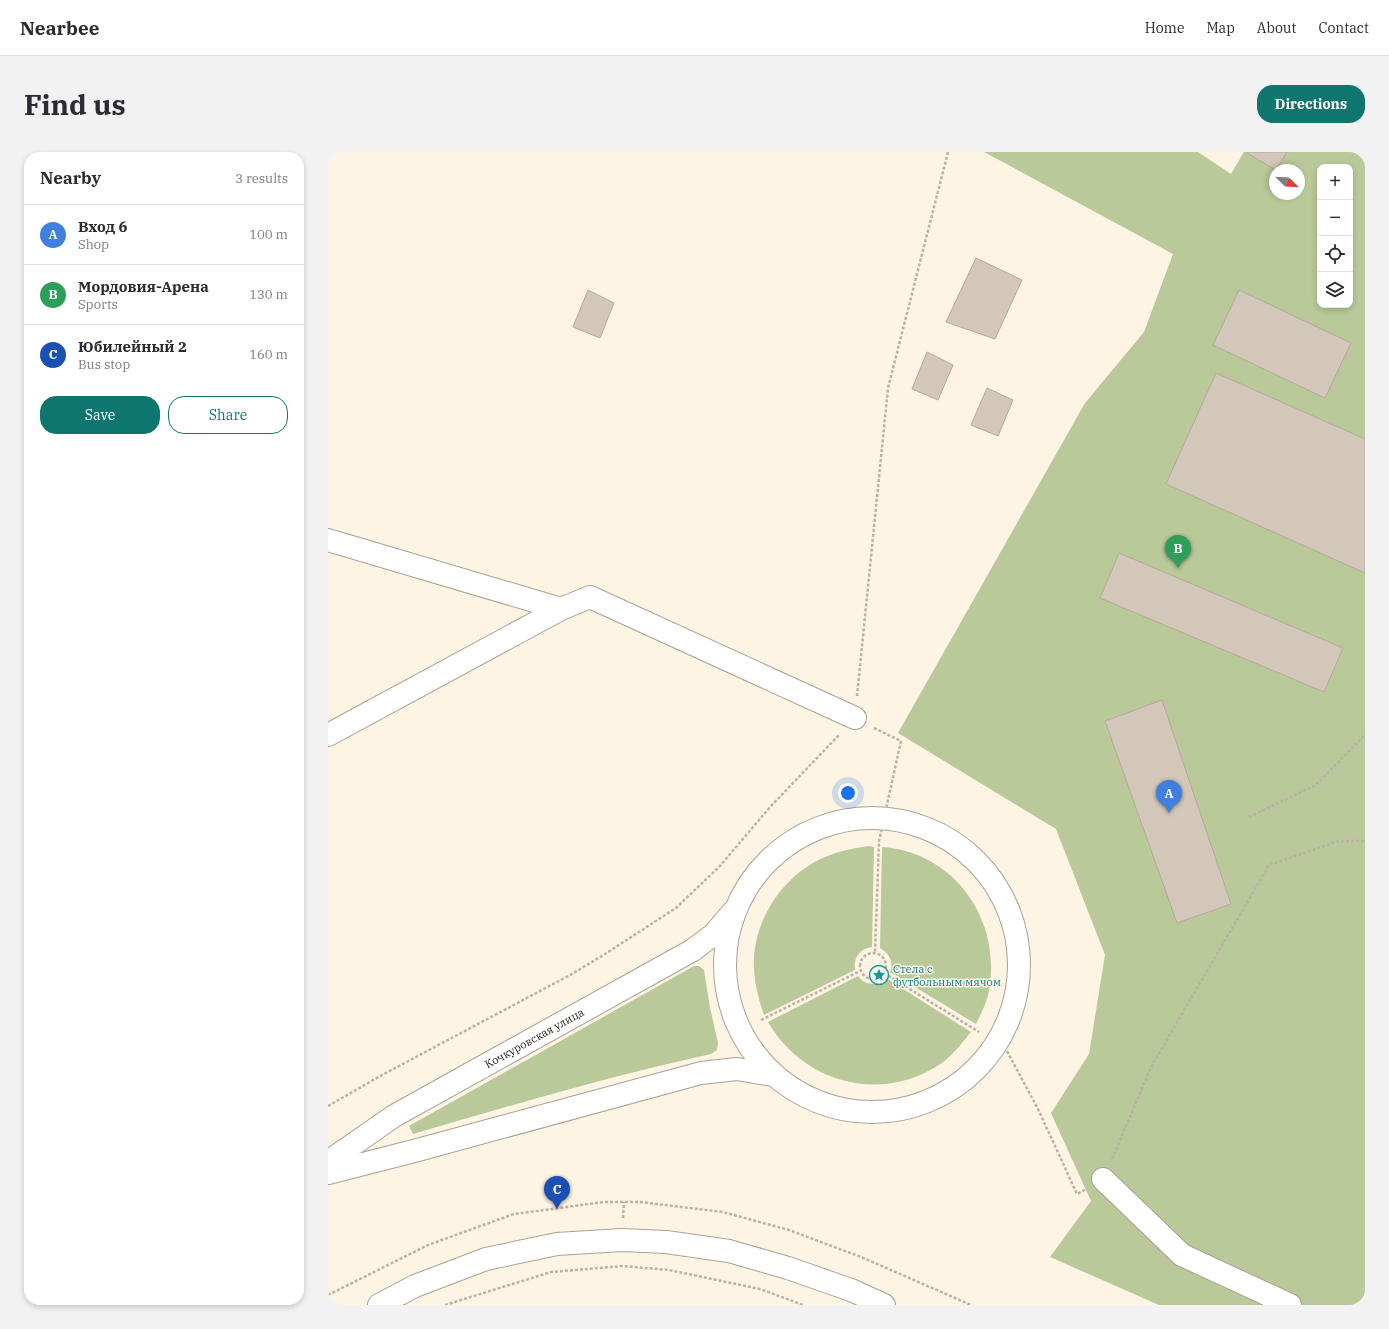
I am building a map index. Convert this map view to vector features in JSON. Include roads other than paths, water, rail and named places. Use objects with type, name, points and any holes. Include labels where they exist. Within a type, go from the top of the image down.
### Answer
[{"type":"street","points":[[328,540],[561,610]]},
{"type":"street","points":[[328,735],[561,610],[590,597],[855,718]]},
{"type":"street","points":[[868,817],[897,819],[925,826],[951,839],[974,857],[993,879],[1007,904],[1016,932],[1020,960],[1018,989],[1010,1017],[1000,1038],[980,1066],[958,1085],[933,1100],[905,1109],[877,1113],[848,1111],[820,1103],[794,1090],[773,1075],[756,1056],[742,1034],[732,1010],[726,986],[725,960],[728,934],[736,910],[747,886],[765,864],[787,844],[812,830],[840,821],[868,817]]},
{"type":"street","name":"Кочкуровская улица","points":[[328,1162],[394,1116],[693,950],[714,934],[736,910]]},
{"type":"street","points":[[328,1173],[701,1073],[737,1068],[773,1075]]},
{"type":"street","points":[[1103,1179],[1182,1255],[1290,1305]]},
{"type":"street","points":[[379,1305],[415,1286],[486,1259],[558,1244],[622,1240],[666,1242],[729,1252],[788,1268],[851,1290],[884,1305]]},
{"type":"place","name":"Мордовия-Арена","points":[[1178,568]]},
{"type":"place","name":"Вход 6","points":[[1169,813]]},
{"type":"place","name":"Стела с футбольным мячом","points":[[879,975]]},
{"type":"place","name":"Юбилейный 2","points":[[557,1209]]}]
